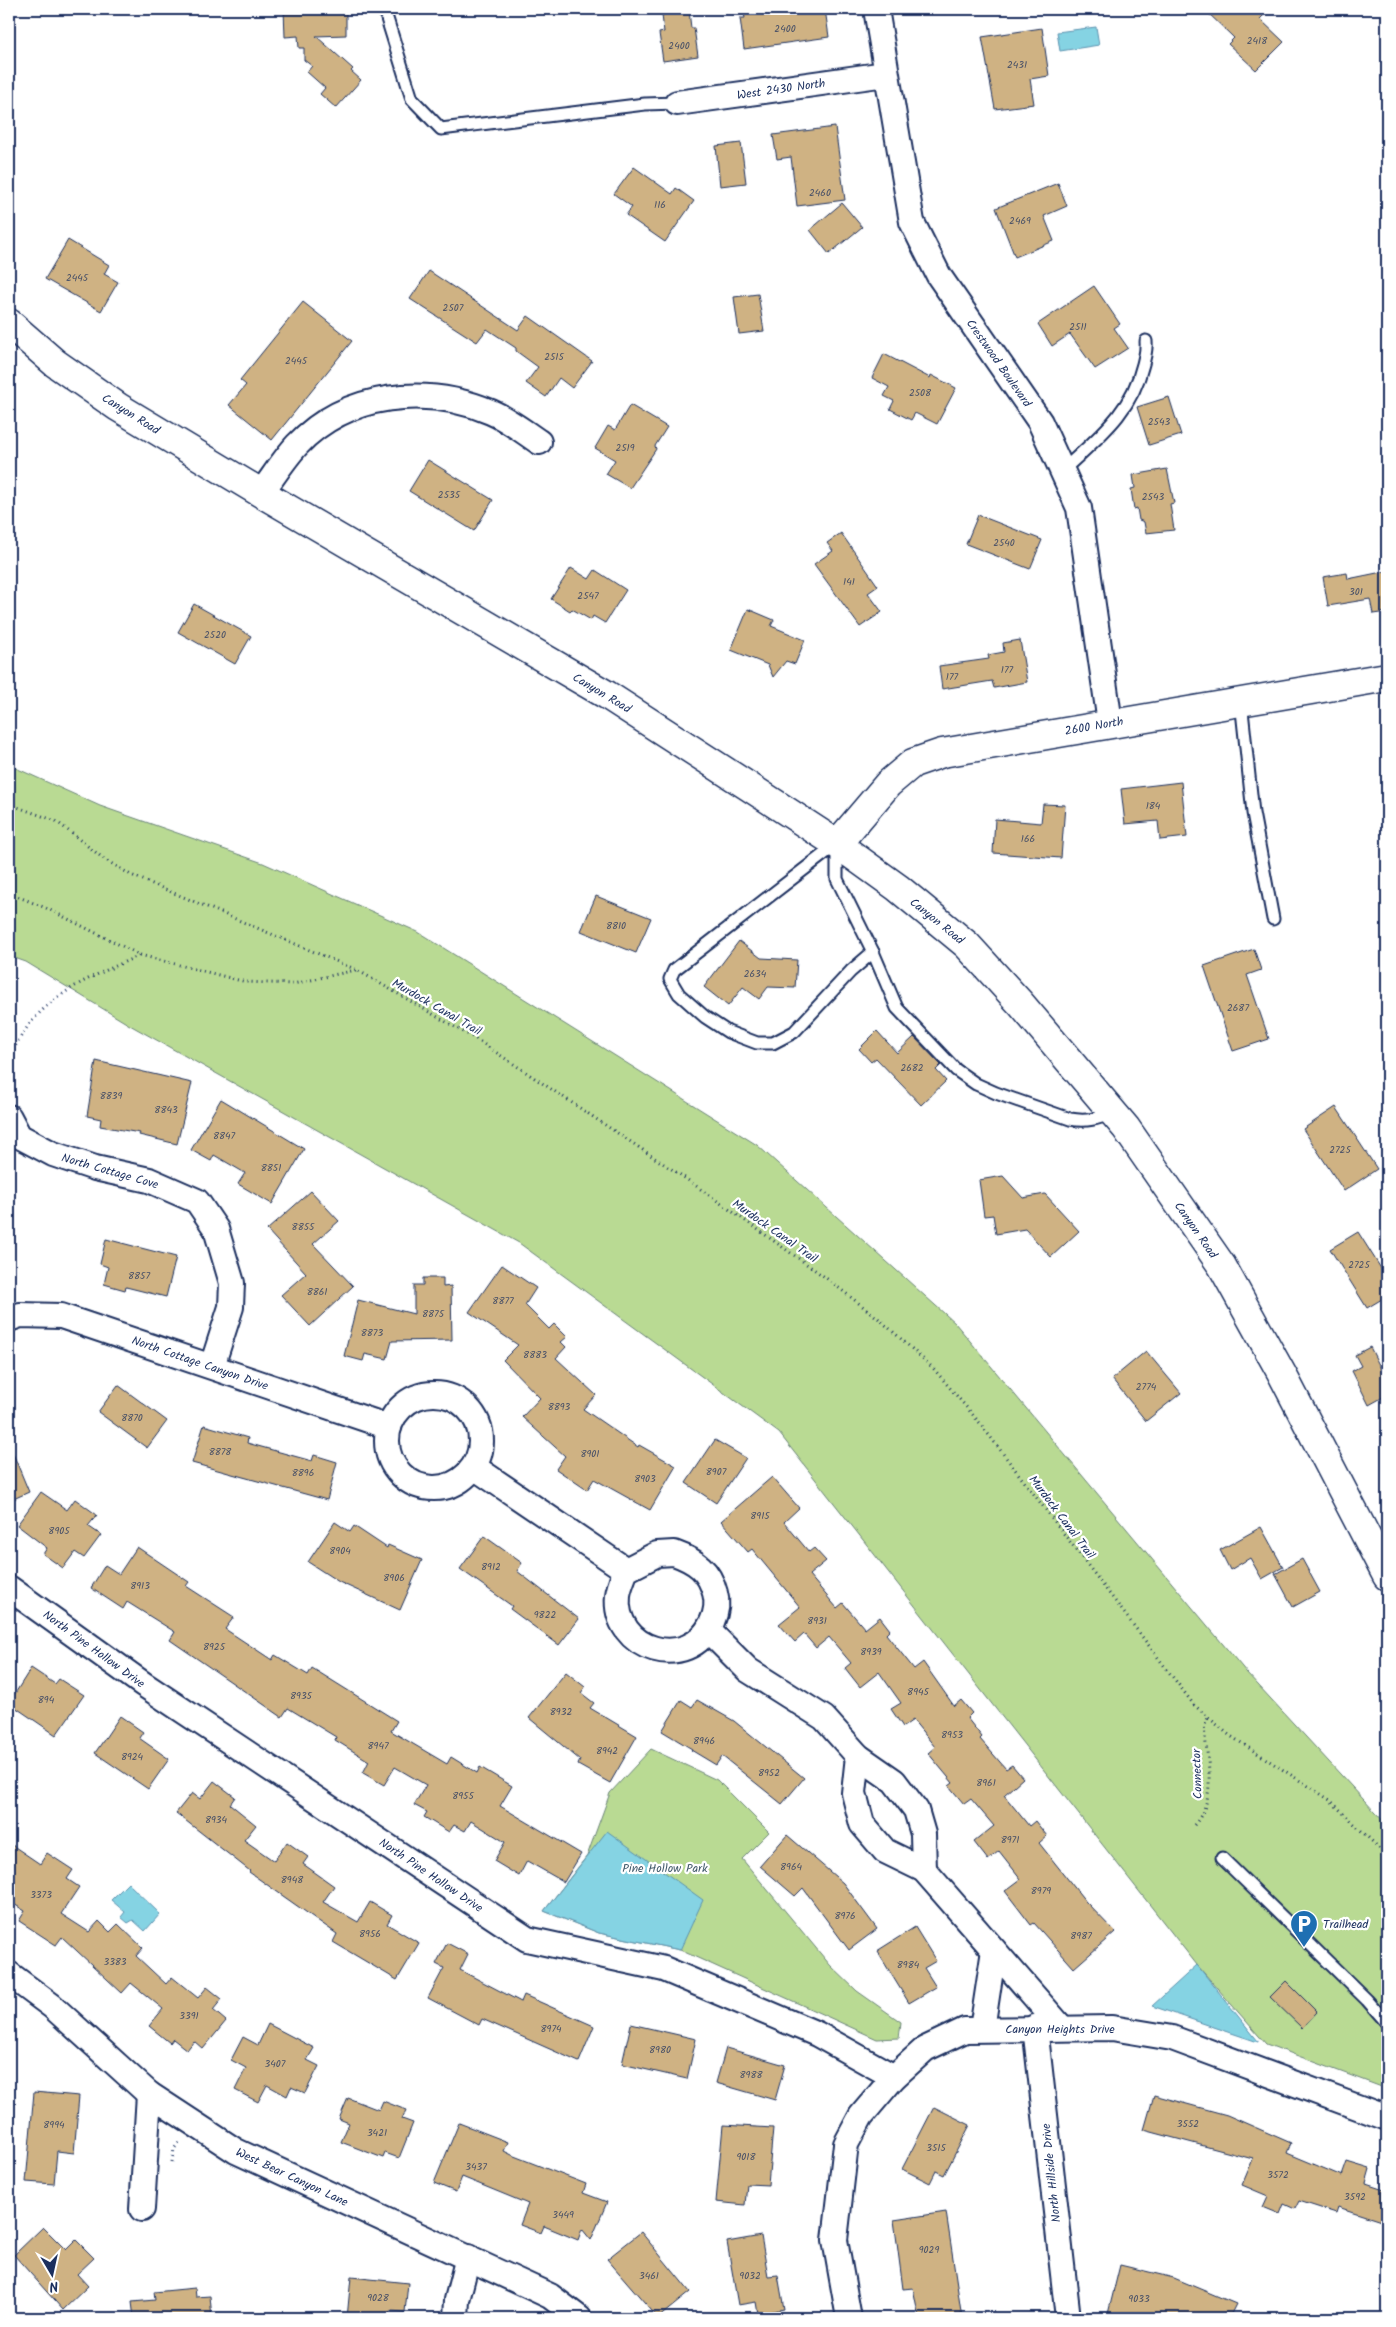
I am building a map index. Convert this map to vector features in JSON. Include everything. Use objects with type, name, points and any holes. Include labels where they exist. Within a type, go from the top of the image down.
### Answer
[{"type":"main road","name":"Canyon Road","points":[[11,328],[85,386],[261,493],[607,695],[837,844],[898,888],[967,945],[1022,1004],[1114,1113],[1222,1266],[1282,1374],[1387,1576]]},
{"type":"main road","name":"2600 North","points":[[837,844],[888,784],[913,763],[942,753],[1387,677]]},
{"type":"street","name":"Crestwood Boulevard","points":[[876,9],[912,222],[938,276],[1040,422],[1079,508],[1110,723]]},
{"type":"street","name":"West 2430 North","points":[[677,103],[886,74]]},
{"type":"street","points":[[261,493],[298,444],[317,428],[360,405],[391,397],[424,395],[452,400],[492,412],[539,442]]},
{"type":"street","name":"North Cottage Cove","points":[[9,1117],[19,1136],[53,1154],[95,1168],[149,1180],[197,1201],[216,1228],[232,1283],[231,1306],[212,1366]]},
{"type":"street","name":"North Cottage Canyon Drive","points":[[9,1319],[20,1315],[60,1316],[389,1427]]},
{"type":"street","points":[[439,1394],[454,1398],[468,1407],[477,1421],[482,1436],[480,1452],[474,1467],[457,1481],[436,1488],[421,1486],[408,1480],[397,1470],[390,1457],[387,1442],[389,1427],[396,1413],[408,1402],[423,1395],[439,1394]]},
{"type":"street","points":[[474,1467],[626,1570]]},
{"type":"street","points":[[674,1553],[692,1559],[705,1571],[712,1581],[717,1598],[715,1615],[708,1630],[691,1646],[676,1651],[659,1651],[638,1643],[626,1630],[618,1612],[618,1595],[626,1570],[657,1554],[674,1553]]},
{"type":"street","name":"North Pine Hollow Drive","points":[[9,1588],[143,1684],[527,1939],[664,1969],[817,2034],[894,2077]]},
{"type":"street","points":[[708,1630],[748,1670],[824,1718],[858,1756],[894,1781],[916,1810],[923,1834],[924,1870]]},
{"type":"street","points":[[858,1756],[854,1793],[862,1824],[885,1851],[924,1870],[1061,2027]]},
{"type":"street","points":[[982,2029],[994,1950]]},
{"type":"street","name":"West Bear Canyon Lane","points":[[9,1974],[52,2006],[150,2094],[236,2151],[550,2296],[579,2318]]},
{"type":"street","name":"Canyon Heights Drive","points":[[849,2318],[835,2240],[846,2144],[861,2116],[894,2077],[925,2049],[965,2030],[1035,2027],[1112,2028],[1172,2038],[1387,2118]]},
{"type":"street","name":"North Hillside Drive","points":[[1035,2027],[1068,2318]]},
{"type":"street","points":[[142,2209],[150,2094]]},
{"type":"street","points":[[456,2318],[457,2300],[468,2257]]},
{"type":"lane","points":[[384,9],[412,99],[441,129],[645,104],[677,103]]},
{"type":"lane","points":[[1062,470],[1114,423],[1127,404],[1139,383],[1147,348],[1146,341]]},
{"type":"lane","points":[[1242,701],[1253,813],[1273,919]]},
{"type":"lane","points":[[837,844],[674,970],[670,979],[672,986],[705,1017],[728,1032],[757,1043],[773,1043],[794,1032],[851,971],[873,952]]},
{"type":"lane","points":[[837,844],[838,879],[873,952],[896,1008],[964,1077],[996,1093],[1070,1119],[1094,1120],[1114,1113]]},
{"type":"lane","points":[[1222,1858],[1367,2000],[1387,2023]]},
{"type":"path","name":"Murdock Canal Trail","points":[[9,804],[56,821],[104,859],[131,875],[357,970],[479,1041],[682,1176],[822,1275],[909,1344],[933,1368],[979,1422],[1178,1685],[1208,1718],[1229,1735],[1330,1800],[1387,1856]]},
{"type":"path","points":[[9,893],[46,908],[140,955],[246,982],[293,984],[357,970]]},
{"type":"path","points":[[9,1059],[18,1038],[49,1001],[89,978],[140,955]]},
{"type":"path","name":"Connector","points":[[1194,1825],[1206,1807],[1209,1791],[1204,1727],[1208,1718]]},
{"type":"path","points":[[172,2162],[174,2149],[181,2140]]},
{"type":"green space","points":[[9,765],[100,806],[263,863],[418,932],[757,1145],[955,1323],[1247,1673],[1387,1825],[1387,2089],[1266,2044],[1197,1965],[779,1433],[519,1243],[128,1024],[26,962],[9,956]]},
{"type":"green space","name":"Pine Hollow Park","points":[[651,1749],[717,1780],[769,1832],[742,1859],[830,1965],[857,1991],[901,2022],[899,2038],[877,2039],[680,1950],[599,1933],[544,1911],[587,1856],[610,1793]]},
{"type":"water","points":[[1096,27],[1099,45],[1060,51],[1057,32]]},
{"type":"water","points":[[607,1831],[703,1900],[680,1950],[599,1933],[544,1911]]},
{"type":"water","points":[[128,1883],[160,1914],[145,1931],[133,1920],[128,1923],[121,1917],[125,1912],[111,1900]]},
{"type":"water","points":[[1197,1965],[1258,2041],[1258,2042],[1152,2006]]},
{"type":"building","points":[[284,9],[346,9],[346,35],[316,36],[353,69],[351,71],[361,80],[336,108],[320,94],[325,88],[307,72],[312,66],[304,60],[304,48],[299,48],[298,36],[285,37]]},
{"type":"building","points":[[743,9],[825,9],[829,37],[744,49],[740,18],[745,18]]},
{"type":"building","points":[[1204,9],[1270,9],[1260,19],[1284,42],[1256,70],[1228,44],[1234,38]]},
{"type":"building","points":[[689,11],[691,28],[694,28],[698,56],[663,61],[659,33],[664,32],[662,15]]},
{"type":"building","points":[[1042,28],[1049,76],[1030,79],[1034,104],[995,109],[982,37]]},
{"type":"building","points":[[835,127],[845,200],[797,206],[791,157],[777,159],[773,135]]},
{"type":"building","points":[[741,143],[746,183],[720,186],[716,146]]},
{"type":"building","points":[[634,167],[672,194],[676,188],[694,201],[665,242],[626,215],[632,207],[614,194]]},
{"type":"building","points":[[1058,183],[1067,206],[1044,216],[1054,241],[1015,257],[996,208]]},
{"type":"building","points":[[842,203],[862,227],[829,254],[810,230]]},
{"type":"building","points":[[68,240],[109,265],[104,274],[118,282],[101,311],[45,279]]},
{"type":"building","points":[[429,271],[518,330],[528,316],[592,361],[572,388],[559,378],[546,397],[526,383],[538,367],[516,351],[516,348],[487,329],[477,342],[410,299]]},
{"type":"building","points":[[1094,286],[1120,324],[1114,328],[1128,348],[1095,369],[1070,334],[1052,346],[1038,324]]},
{"type":"building","points":[[758,294],[764,331],[739,334],[734,297]]},
{"type":"building","points":[[303,302],[352,341],[272,440],[229,405],[246,385],[240,380]]},
{"type":"building","points":[[884,354],[930,378],[931,375],[956,388],[937,424],[915,413],[911,420],[890,409],[894,401],[884,396],[889,387],[872,378]]},
{"type":"building","points":[[1169,397],[1181,435],[1149,445],[1137,407]]},
{"type":"building","points":[[630,405],[667,427],[655,446],[656,449],[630,488],[606,474],[615,460],[595,448],[608,426],[615,430]]},
{"type":"building","points":[[428,460],[493,500],[474,531],[409,491]]},
{"type":"building","points":[[1167,469],[1174,503],[1170,504],[1174,530],[1146,533],[1144,522],[1139,520],[1137,508],[1134,509],[1131,489],[1135,488],[1133,475]]},
{"type":"building","points":[[978,515],[1042,540],[1030,569],[966,544]]},
{"type":"building","points":[[841,533],[878,586],[868,593],[882,612],[860,627],[814,564],[833,551],[827,543]]},
{"type":"building","points":[[571,568],[589,579],[595,570],[626,590],[605,623],[593,616],[591,620],[572,609],[570,611],[551,599]]},
{"type":"building","points":[[1387,571],[1387,612],[1373,614],[1370,599],[1328,606],[1323,577],[1347,573],[1348,579]]},
{"type":"building","points":[[194,604],[251,636],[235,664],[178,632]]},
{"type":"building","points":[[748,609],[774,620],[771,626],[805,640],[795,664],[786,661],[773,677],[768,665],[731,650]]},
{"type":"building","points":[[1020,640],[1027,682],[994,688],[992,681],[942,689],[939,666],[989,659],[988,655],[1004,652],[1003,643]]},
{"type":"building","points":[[1181,782],[1187,837],[1160,840],[1158,821],[1125,824],[1121,789]]},
{"type":"building","points":[[1043,804],[1065,805],[1061,858],[993,853],[995,819],[1041,823]]},
{"type":"building","points":[[596,896],[651,918],[636,953],[581,931]]},
{"type":"building","points":[[739,941],[761,958],[797,960],[795,988],[768,987],[759,999],[743,987],[728,1006],[704,987]]},
{"type":"building","points":[[1254,949],[1261,970],[1247,975],[1269,1039],[1233,1051],[1204,966]]},
{"type":"building","points":[[877,1031],[897,1053],[914,1037],[941,1065],[936,1070],[946,1081],[921,1105],[876,1058],[871,1062],[859,1049]]},
{"type":"building","points":[[96,1061],[192,1083],[177,1144],[139,1135],[140,1133],[100,1126],[101,1119],[87,1116]]},
{"type":"building","points":[[221,1099],[304,1149],[272,1204],[238,1184],[245,1173],[214,1155],[211,1161],[191,1150]]},
{"type":"building","points":[[1336,1107],[1377,1169],[1344,1191],[1303,1129]]},
{"type":"building","points":[[1003,1176],[1023,1198],[1045,1194],[1079,1231],[1051,1257],[1025,1229],[996,1234],[993,1215],[984,1216],[979,1180]]},
{"type":"building","points":[[311,1191],[339,1221],[313,1244],[353,1286],[310,1326],[281,1295],[306,1273],[267,1230]]},
{"type":"building","points":[[1358,1232],[1387,1278],[1387,1296],[1367,1308],[1330,1249]]},
{"type":"building","points":[[106,1239],[176,1257],[166,1297],[126,1287],[125,1290],[104,1284],[108,1267],[100,1264]]},
{"type":"building","points":[[502,1265],[536,1288],[525,1305],[549,1329],[554,1324],[567,1337],[561,1342],[566,1347],[556,1358],[596,1395],[583,1409],[638,1447],[639,1445],[676,1466],[650,1510],[594,1479],[587,1490],[556,1469],[565,1456],[522,1417],[540,1398],[503,1360],[518,1345],[469,1312]]},
{"type":"building","points":[[423,1278],[443,1278],[443,1287],[451,1286],[452,1340],[392,1341],[387,1359],[365,1354],[363,1361],[344,1356],[358,1300],[414,1314],[414,1285],[423,1285]]},
{"type":"building","points":[[1370,1347],[1387,1381],[1387,1395],[1369,1405],[1352,1371],[1361,1366],[1355,1355]]},
{"type":"building","points":[[1146,1351],[1181,1393],[1146,1421],[1112,1379]]},
{"type":"building","points":[[118,1385],[167,1421],[147,1448],[98,1412]]},
{"type":"building","points":[[204,1425],[248,1438],[247,1443],[312,1461],[314,1455],[337,1462],[327,1500],[192,1463]]},
{"type":"building","points":[[715,1440],[746,1458],[716,1503],[686,1483]]},
{"type":"building","points":[[9,1444],[29,1492],[9,1501]]},
{"type":"building","points":[[772,1477],[799,1508],[784,1522],[809,1552],[814,1548],[826,1561],[809,1575],[837,1608],[843,1603],[865,1629],[880,1617],[890,1630],[886,1634],[914,1669],[923,1662],[954,1706],[961,1700],[972,1713],[967,1718],[982,1737],[980,1739],[1006,1769],[1012,1765],[1023,1778],[1004,1795],[1029,1826],[1035,1821],[1047,1836],[1039,1843],[1086,1902],[1115,1932],[1074,1968],[1034,1923],[1031,1925],[1005,1891],[1021,1879],[999,1851],[988,1860],[974,1842],[994,1826],[971,1799],[964,1804],[949,1786],[953,1783],[928,1753],[935,1747],[913,1720],[903,1727],[891,1709],[901,1703],[879,1672],[860,1687],[845,1668],[851,1663],[829,1637],[816,1648],[804,1634],[795,1642],[779,1624],[800,1607],[752,1549],[748,1552],[721,1521]]},
{"type":"building","points":[[41,1492],[67,1510],[75,1499],[97,1515],[88,1526],[101,1535],[84,1558],[75,1552],[63,1568],[43,1554],[47,1548],[17,1525]]},
{"type":"building","points":[[335,1522],[350,1532],[354,1526],[387,1548],[388,1545],[422,1560],[400,1610],[339,1582],[308,1562]]},
{"type":"building","points":[[1261,1527],[1283,1567],[1262,1579],[1250,1558],[1230,1570],[1220,1550]]},
{"type":"building","points":[[484,1536],[522,1563],[517,1571],[579,1619],[559,1645],[510,1609],[512,1606],[460,1569]]},
{"type":"building","points":[[137,1547],[189,1582],[186,1586],[234,1617],[225,1629],[272,1660],[275,1655],[308,1675],[312,1668],[397,1721],[391,1731],[447,1764],[451,1757],[477,1773],[480,1767],[512,1786],[500,1806],[581,1854],[564,1882],[527,1861],[519,1876],[494,1861],[505,1842],[471,1821],[465,1831],[454,1825],[449,1832],[424,1817],[427,1812],[414,1805],[426,1785],[395,1767],[384,1785],[363,1773],[369,1761],[335,1740],[336,1737],[288,1708],[282,1717],[170,1640],[175,1632],[127,1602],[123,1609],[91,1588],[105,1565],[119,1574]]},
{"type":"building","points":[[1302,1559],[1320,1592],[1293,1607],[1275,1574]]},
{"type":"building","points":[[31,1668],[55,1684],[59,1679],[84,1695],[56,1735],[9,1703]]},
{"type":"building","points":[[566,1672],[585,1687],[581,1693],[594,1703],[590,1708],[637,1736],[610,1783],[578,1765],[580,1760],[529,1718]]},
{"type":"building","points":[[681,1700],[692,1707],[697,1700],[734,1721],[804,1778],[782,1804],[722,1756],[716,1765],[691,1750],[662,1731]]},
{"type":"building","points":[[120,1716],[143,1732],[139,1738],[169,1759],[148,1789],[95,1753]]},
{"type":"building","points":[[214,1781],[235,1797],[230,1804],[256,1825],[244,1840],[274,1861],[287,1842],[308,1857],[303,1864],[334,1886],[323,1902],[358,1922],[370,1902],[392,1915],[387,1924],[419,1943],[397,1980],[333,1942],[337,1934],[249,1872],[176,1813],[192,1793],[200,1799]]},
{"type":"building","points":[[787,1835],[843,1883],[877,1929],[849,1950],[803,1888],[795,1896],[760,1866]]},
{"type":"building","points":[[9,1843],[40,1864],[47,1853],[73,1870],[67,1879],[79,1887],[61,1914],[89,1932],[99,1921],[110,1932],[118,1924],[143,1948],[136,1956],[166,1984],[172,1977],[198,1998],[207,1987],[222,1999],[213,2010],[226,2021],[203,2049],[194,2041],[187,2050],[173,2039],[170,2043],[149,2026],[163,2009],[131,1983],[122,1993],[62,1937],[56,1945],[19,1921],[25,1911],[9,1901]]},
{"type":"building","points":[[915,1927],[936,1961],[924,1968],[936,1987],[909,2003],[877,1951]]},
{"type":"building","points":[[447,1943],[468,1954],[460,1970],[521,2002],[524,1995],[594,2026],[579,2062],[482,2019],[479,2025],[428,1998],[444,1968],[436,1964]]},
{"type":"building","points":[[1286,1981],[1317,2012],[1302,2028],[1270,1997]]},
{"type":"building","points":[[268,2024],[314,2048],[307,2060],[319,2066],[305,2093],[291,2087],[287,2096],[267,2085],[258,2102],[235,2090],[246,2068],[231,2060],[243,2037],[258,2045]]},
{"type":"building","points":[[631,2024],[696,2039],[687,2079],[622,2064]]},
{"type":"building","points":[[726,2048],[785,2065],[775,2100],[716,2083]]},
{"type":"building","points":[[34,2092],[79,2096],[74,2153],[57,2151],[54,2184],[26,2182]]},
{"type":"building","points":[[1154,2095],[1227,2115],[1291,2143],[1287,2153],[1342,2176],[1347,2162],[1370,2169],[1366,2183],[1387,2190],[1387,2202],[1381,2221],[1338,2207],[1336,2213],[1299,2201],[1295,2209],[1284,2204],[1280,2214],[1263,2207],[1268,2196],[1242,2185],[1253,2159],[1144,2130]]},
{"type":"building","points":[[348,2098],[379,2110],[383,2101],[406,2110],[402,2119],[413,2123],[399,2158],[385,2153],[383,2158],[341,2142],[349,2123],[339,2119]]},
{"type":"building","points":[[934,2107],[970,2125],[944,2175],[936,2171],[930,2183],[902,2169]]},
{"type":"building","points":[[459,2123],[508,2142],[504,2151],[586,2184],[583,2193],[607,2202],[591,2240],[582,2229],[578,2240],[544,2226],[541,2233],[520,2225],[528,2204],[462,2177],[456,2192],[434,2183]]},
{"type":"building","points":[[723,2125],[773,2128],[768,2185],[747,2184],[745,2205],[716,2202]]},
{"type":"building","points":[[946,2212],[962,2318],[919,2318],[913,2288],[903,2289],[894,2220]]},
{"type":"building","points":[[43,2227],[66,2250],[76,2240],[94,2258],[77,2274],[88,2286],[63,2310],[14,2255]]},
{"type":"building","points":[[641,2232],[690,2292],[658,2318],[607,2259]]},
{"type":"building","points":[[761,2236],[768,2276],[778,2275],[784,2309],[758,2314],[756,2302],[738,2305],[727,2242]]},
{"type":"building","points":[[1120,2265],[1174,2278],[1236,2304],[1229,2318],[1107,2318]]},
{"type":"building","points":[[351,2277],[408,2283],[405,2312],[390,2311],[389,2318],[347,2318]]},
{"type":"building","points":[[195,2288],[196,2297],[210,2296],[212,2318],[134,2318],[132,2302],[155,2300],[154,2292]]},
{"type":"place","name":"Trailhead","points":[[1304,1948]]}]
